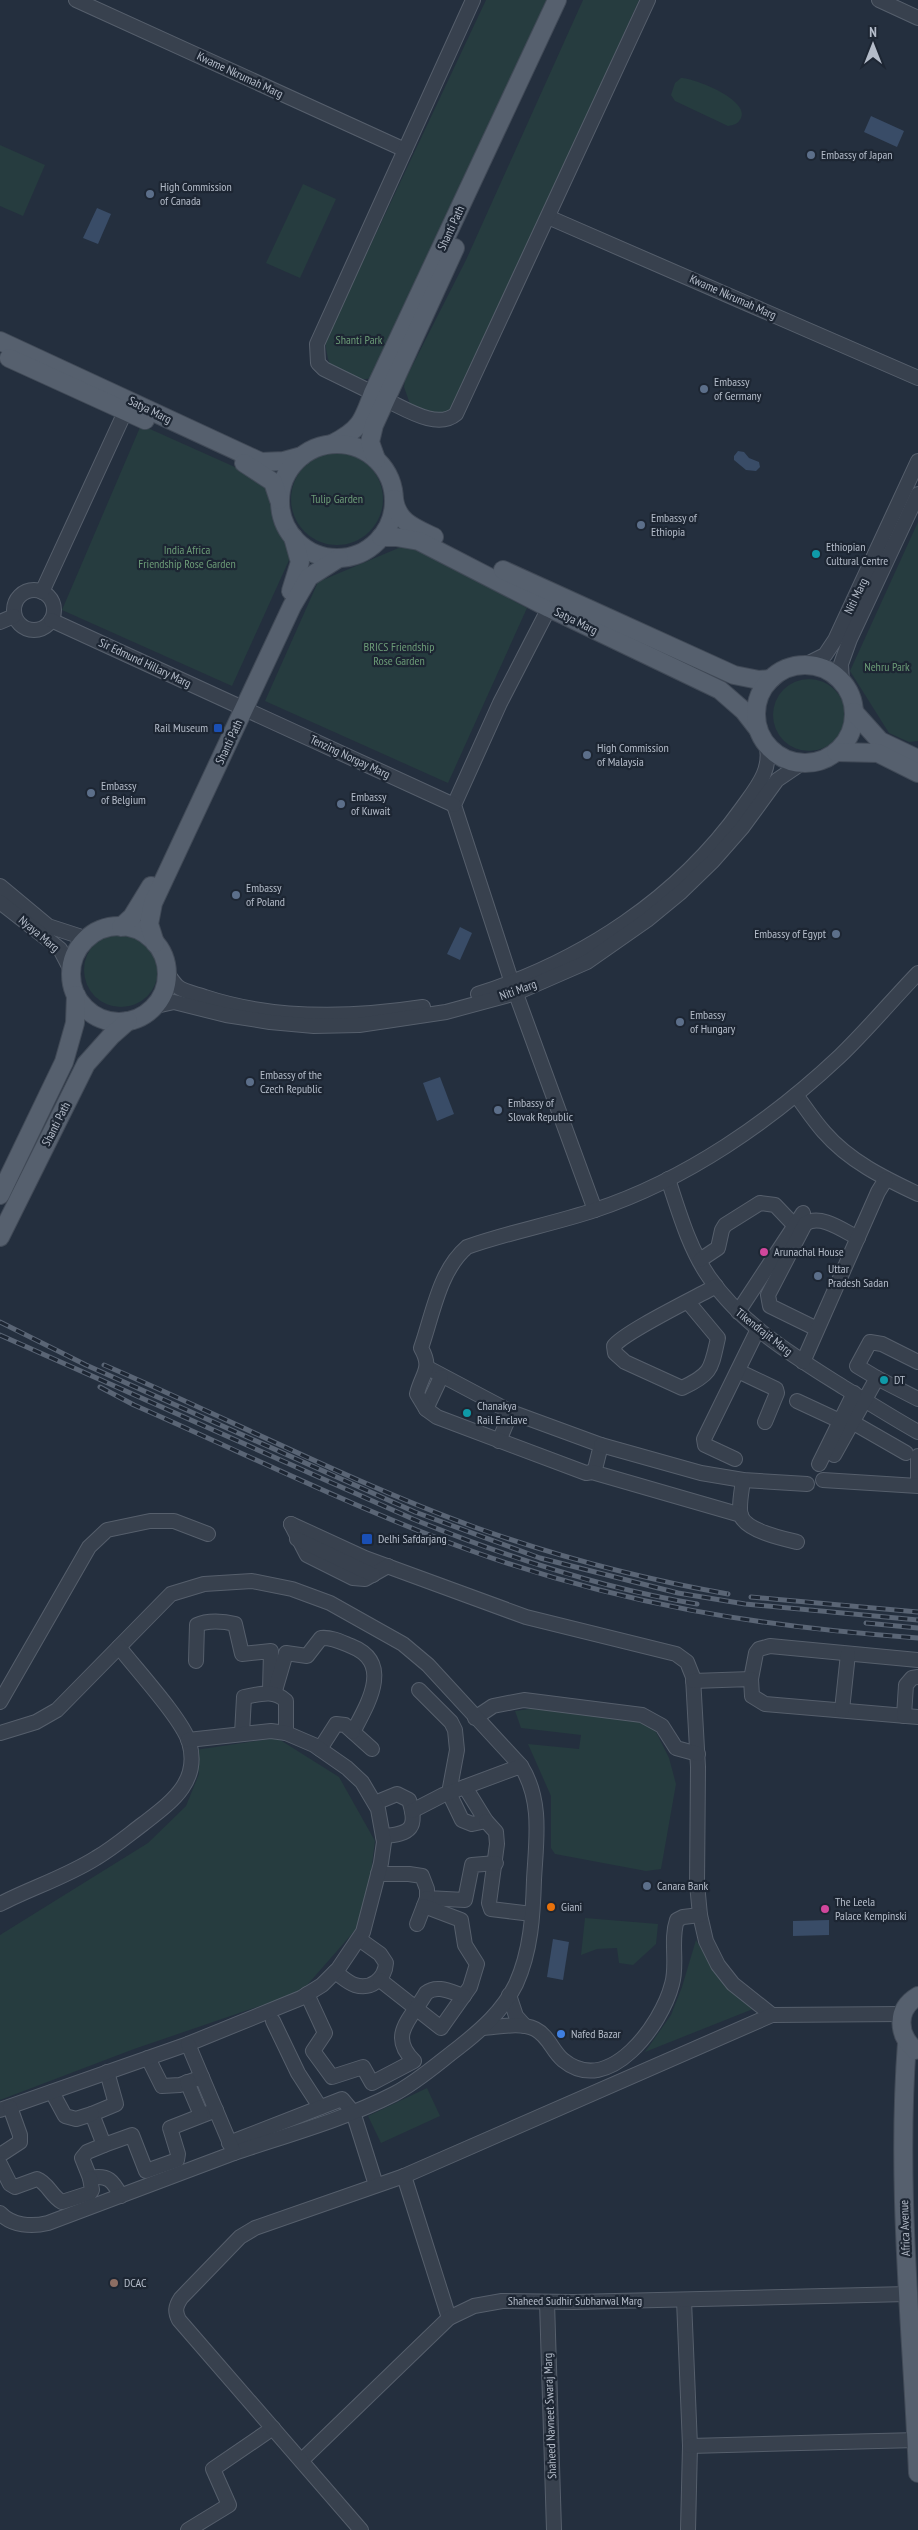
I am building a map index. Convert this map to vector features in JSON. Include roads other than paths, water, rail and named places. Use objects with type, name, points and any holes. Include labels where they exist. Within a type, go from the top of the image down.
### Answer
[{"type":"main road","name":"Shanti Path","points":[[376,459],[370,442],[380,396],[557,0]]},
{"type":"main road","name":"Shanti Path","points":[[332,444],[359,427],[380,396],[569,0]]},
{"type":"main road","name":"Satya Marg","points":[[0,341],[261,462],[284,461],[303,455]]},
{"type":"main road","name":"Satya Marg","points":[[0,354],[125,412],[238,460],[265,475],[273,482],[280,506]]},
{"type":"main road","points":[[332,444],[355,447],[376,459],[385,470],[392,484],[394,499],[391,519],[381,537],[367,550],[338,558],[313,553],[293,537],[283,519],[280,506],[285,478],[303,455],[317,448],[332,444]]},
{"type":"main road","name":"Satya Marg","points":[[394,499],[401,518],[409,526],[741,678],[771,679]]},
{"type":"main road","name":"Shanti Path","points":[[155,943],[149,924],[153,903],[242,708],[296,582],[300,562],[293,537]]},
{"type":"main road","name":"Satya Marg","points":[[381,537],[396,537],[418,541],[550,608],[720,690],[744,711],[762,736]]},
{"type":"main road","name":"Shanti Path","points":[[120,927],[132,917],[144,899],[191,810],[303,585],[309,577],[338,558]]},
{"type":"main road","points":[[836,752],[851,730],[854,712],[849,694],[842,683],[829,672],[806,666],[781,672],[771,679],[761,692],[756,706],[762,736],[782,757],[802,763],[820,760],[836,752],[878,753],[918,773]]},
{"type":"main road","points":[[854,712],[880,741],[918,759]]},
{"type":"main road","points":[[120,927],[133,929],[145,934],[155,943],[166,962],[168,973],[165,991],[156,1006],[128,1022],[102,1019],[87,1010],[76,995],[72,972],[76,954],[88,939],[103,930],[120,927]]},
{"type":"main road","name":"Shanti Path","points":[[0,1195],[64,1062],[75,1023],[76,995]]},
{"type":"main road","name":"Shanti Path","points":[[0,1237],[86,1064],[110,1036],[128,1022]]},
{"type":"main road","points":[[902,2014],[915,1997],[918,1982]]},
{"type":"main road","name":"Africa Avenue","points":[[902,2014],[902,2029],[913,2047],[903,2099],[908,2294],[918,2473]]},
{"type":"street","name":"Kwame Nkrumah Marg","points":[[76,0],[405,150]]},
{"type":"street","points":[[473,0],[317,344],[318,363],[324,369],[436,420],[450,419],[456,414],[648,0]]},
{"type":"street","points":[[879,0],[918,18]]},
{"type":"street","name":"Kwame Nkrumah Marg","points":[[548,217],[918,378]]},
{"type":"street","points":[[42,592],[125,412]]},
{"type":"street","name":"Niti Marg","points":[[806,666],[825,655],[835,640],[918,461]]},
{"type":"street","name":"Niti Marg","points":[[842,683],[841,664],[850,638],[918,494]]},
{"type":"street","points":[[29,591],[42,592],[52,601],[53,614],[51,620],[41,629],[28,630],[14,616],[15,603],[18,598],[29,591]]},
{"type":"street","points":[[550,608],[500,703],[454,805],[514,988],[595,1210]]},
{"type":"street","points":[[0,622],[14,616]]},
{"type":"street","name":"Sir Edmund Hillary Marg","points":[[51,620],[242,708]]},
{"type":"street","name":"Tenzing Norgay Marg","points":[[242,708],[454,805]]},
{"type":"street","name":"Niti Marg","points":[[168,973],[178,987],[227,1004],[308,1015],[389,1012],[430,1006],[514,988],[616,929],[680,878],[729,825],[761,781],[768,763],[769,754],[762,736]]},
{"type":"street","name":"Niti Marg","points":[[156,1006],[174,1002],[226,1015],[270,1022],[314,1026],[359,1025],[446,1012],[587,962],[647,920],[681,892],[713,861],[742,828],[770,788],[786,773],[802,763]]},
{"type":"street","name":"Nyaya Marg","points":[[0,886],[48,926],[63,933],[88,939]]},
{"type":"street","name":"Nyaya Marg","points":[[0,902],[54,944],[65,957],[72,972]]},
{"type":"street","points":[[741,1515],[592,1472],[586,1473],[437,1417],[426,1409],[418,1394],[428,1368],[426,1356],[421,1348],[446,1274],[454,1258],[468,1247],[485,1240],[595,1210],[668,1179],[755,1125],[796,1095],[841,1055],[918,973]]},
{"type":"street","points":[[796,1095],[824,1133],[844,1151],[886,1179],[918,1194]]},
{"type":"street","name":"Tikendrajit Marg","points":[[668,1179],[688,1236],[700,1260],[716,1286],[738,1312],[803,1362],[918,1432]]},
{"type":"street","points":[[803,1362],[878,1192],[886,1179]]},
{"type":"street","points":[[700,1260],[718,1248],[722,1230],[726,1225],[760,1203],[776,1205],[795,1226]]},
{"type":"street","points":[[738,1312],[803,1213]]},
{"type":"street","points":[[817,1329],[770,1306],[768,1295],[805,1224],[809,1221],[820,1220],[858,1238]]},
{"type":"street","points":[[688,1302],[718,1338],[710,1369],[700,1380],[682,1388],[625,1362],[615,1353],[614,1346],[617,1342],[716,1286]]},
{"type":"street","points":[[735,1459],[706,1445],[704,1439],[758,1329]]},
{"type":"street","points":[[918,1362],[882,1344],[870,1342],[857,1366],[918,1399]]},
{"type":"street","points":[[428,1368],[440,1377],[511,1412],[601,1445],[701,1473],[743,1480],[807,1484]]},
{"type":"street","points":[[738,1371],[776,1389],[777,1393],[765,1422]]},
{"type":"street","points":[[426,1409],[440,1377]]},
{"type":"street","points":[[819,1464],[846,1422],[859,1397],[877,1378]]},
{"type":"street","points":[[796,1401],[846,1422],[912,1455],[918,1481]]},
{"type":"street","points":[[498,1441],[511,1412]]},
{"type":"street","points":[[834,1455],[846,1422]]},
{"type":"street","points":[[592,1472],[595,1469],[601,1445]]},
{"type":"street","points":[[743,1480],[741,1515],[745,1521],[770,1536],[797,1542]]},
{"type":"street","points":[[823,1480],[918,1486]]},
{"type":"street","points":[[0,1702],[90,1546],[107,1530],[133,1523],[166,1521],[208,1534]]},
{"type":"street","points":[[388,1566],[373,1575],[297,1539],[291,1524],[388,1566],[526,1617],[676,1654],[687,1662],[693,1681],[698,1754],[696,1884],[706,1941],[718,1965],[733,1984],[772,2015]]},
{"type":"street","points":[[0,1733],[36,1722],[57,1710],[166,1598],[186,1587],[232,1581],[271,1584],[330,1603],[391,1636],[416,1654],[521,1766],[528,1777],[533,1793],[537,1821],[532,1914],[524,1961],[509,1995],[483,2028],[420,2078],[394,2094],[353,2112],[232,2148]]},
{"type":"street","points":[[196,1661],[197,1625],[201,1623],[226,1622],[235,1624],[242,1654],[271,1651],[272,1693]]},
{"type":"street","points":[[272,1693],[286,1653],[308,1656],[321,1638],[328,1637],[355,1648],[374,1667],[375,1677],[372,1695],[353,1732]]},
{"type":"street","points":[[0,1904],[96,1859],[174,1800],[190,1773],[192,1757],[188,1740],[180,1726],[119,1647]]},
{"type":"street","points":[[918,1660],[764,1647],[756,1653],[751,1679],[752,1696],[765,1704],[918,1717]]},
{"type":"street","points":[[842,1710],[848,1654]]},
{"type":"street","points":[[904,1716],[906,1685],[912,1678],[918,1677]]},
{"type":"street","points":[[693,1681],[751,1679]]},
{"type":"street","points":[[419,1690],[451,1722],[455,1730],[457,1750],[450,1793],[462,1820],[472,1824],[486,1821]]},
{"type":"street","points":[[242,1734],[244,1697],[272,1693],[286,1701],[286,1733]]},
{"type":"street","points":[[475,1718],[493,1706],[524,1700],[642,1715],[662,1726],[676,1748],[683,1752],[698,1754]]},
{"type":"street","points":[[320,1749],[336,1724],[345,1725],[372,1749]]},
{"type":"street","points":[[0,2155],[20,2142],[20,2135],[5,2108],[188,2044],[307,1994],[322,1985],[335,1972],[363,1932],[378,1874],[383,1836],[375,1803],[362,1782],[347,1768],[320,1749],[302,1738],[286,1733],[271,1731],[188,1740]]},
{"type":"street","points":[[412,1811],[450,1793],[521,1766]]},
{"type":"street","points":[[465,1787],[486,1821],[496,1832],[496,1863],[489,1903],[491,1908],[532,1914]]},
{"type":"street","points":[[375,1803],[397,1794],[408,1800],[412,1811],[414,1822],[408,1831],[398,1835],[383,1836]]},
{"type":"street","points":[[426,1902],[465,1900],[472,1865],[496,1863]]},
{"type":"street","points":[[378,1874],[422,1876],[427,1889],[426,1902],[417,1924]]},
{"type":"street","points":[[380,1980],[441,2028],[470,1987],[477,1964],[465,1945],[461,1920],[426,1902]]},
{"type":"street","points":[[509,1995],[516,2016],[525,2026],[543,2034],[562,2060],[581,2070],[605,2069],[625,2059],[663,2007],[672,1985],[677,1920],[683,1917],[700,1915]]},
{"type":"street","points":[[335,1972],[355,1985],[366,1985],[380,1980],[383,1976],[386,1963],[380,1954],[359,1939]]},
{"type":"street","points":[[307,1994],[325,2033],[313,2051],[317,2058],[332,2077],[363,2067],[372,2083],[414,2062],[401,2043],[401,2031],[431,1989],[438,1988],[464,1996]]},
{"type":"street","points":[[361,2530],[179,2320],[176,2313],[177,2305],[246,2231],[376,2184],[404,2176],[772,2015],[902,2014]]},
{"type":"street","points":[[273,2021],[298,2073],[320,2107]]},
{"type":"street","points":[[483,2028],[525,2026]]},
{"type":"street","points":[[188,2044],[232,2148]]},
{"type":"street","points":[[148,2058],[162,2086],[168,2087],[202,2077]]},
{"type":"street","points":[[52,2092],[65,2116],[76,2119],[92,2114],[116,2104],[107,2072]]},
{"type":"street","points":[[187,2082],[201,2115]]},
{"type":"street","points":[[0,2214],[14,2223],[37,2226],[122,2196],[320,2107],[342,2099],[353,2112],[376,2184]]},
{"type":"street","points":[[0,2164],[10,2184],[15,2187],[37,2179],[42,2181],[55,2199],[62,2202],[90,2193],[92,2190],[90,2178],[82,2158],[83,2155],[132,2135],[146,2171],[177,2160],[178,2154],[170,2128],[216,2110]]},
{"type":"street","points":[[92,2114],[104,2145]]},
{"type":"street","points":[[90,2178],[102,2176],[110,2179],[122,2196]]},
{"type":"street","points":[[404,2176],[449,2318]]},
{"type":"street","name":"Shaheed Sudhir Subharwal Marg","points":[[302,2460],[449,2318],[474,2306],[502,2301],[684,2300],[908,2294]]},
{"type":"street","points":[[684,2300],[690,2446],[688,2530]]},
{"type":"street","name":"Shaheed Navneet Swaraj Marg","points":[[547,2302],[554,2530]]},
{"type":"street","points":[[188,2530],[229,2505],[213,2469],[273,2428]]},
{"type":"street","points":[[690,2446],[916,2440]]},
{"type":"water","points":[[871,116],[904,131],[897,147],[864,132]]},
{"type":"water","points":[[97,208],[111,214],[98,244],[83,238]]},
{"type":"water","points":[[738,451],[744,452],[749,458],[759,462],[760,467],[756,471],[746,470],[734,460],[734,456]]},
{"type":"water","points":[[460,927],[472,933],[460,960],[447,954]]},
{"type":"water","points":[[440,1077],[454,1114],[437,1121],[423,1083]]},
{"type":"water","points":[[829,1920],[829,1935],[793,1936],[793,1921]]},
{"type":"water","points":[[553,1939],[569,1942],[563,1980],[547,1977]]},
{"type":"railway","points":[[0,1322],[86,1365],[415,1512],[540,1558],[678,1593],[745,1604],[918,1620]]},
{"type":"railway","points":[[0,1335],[447,1533],[517,1558],[588,1580],[697,1604]]},
{"type":"railway","points":[[104,1365],[383,1491],[477,1528],[601,1566],[728,1594]]},
{"type":"railway","points":[[100,1387],[134,1405],[384,1517],[469,1550],[525,1569],[635,1599],[746,1620],[918,1638]]},
{"type":"railway","points":[[751,1597],[918,1612]]},
{"type":"railway","points":[[866,1623],[918,1628]]},
{"type":"place","name":"Embassy of Japan","points":[[811,155]]},
{"type":"place","name":"High Commission of Canada","points":[[150,194]]},
{"type":"place","name":"Embassy of Germany","points":[[704,389]]},
{"type":"place","name":"Embassy of Ethiopia","points":[[641,525]]},
{"type":"place","name":"Ethiopian Cultural Centre","points":[[816,554]]},
{"type":"place","name":"Rail Museum","points":[[218,728]]},
{"type":"place","name":"High Commission of Malaysia","points":[[587,755]]},
{"type":"place","name":"Embassy of Belgium","points":[[91,793]]},
{"type":"place","name":"Embassy of Kuwait","points":[[341,804]]},
{"type":"place","name":"Embassy of Poland","points":[[236,895]]},
{"type":"place","name":"Embassy of Egypt","points":[[836,934]]},
{"type":"place","name":"Embassy of Hungary","points":[[680,1022]]},
{"type":"place","name":"Embassy of the Czech Republic","points":[[250,1082]]},
{"type":"place","name":"Embassy of Slovak Republic","points":[[498,1110]]},
{"type":"place","name":"Arunachal House","points":[[764,1252]]},
{"type":"place","name":"Uttar Pradesh Sadan","points":[[818,1276]]},
{"type":"place","name":"DT","points":[[884,1380]]},
{"type":"place","name":"Chanakya Rail Enclave","points":[[467,1413]]},
{"type":"place","name":"Delhi Safdarjang","points":[[367,1539]]},
{"type":"place","name":"Canara Bank","points":[[647,1886]]},
{"type":"place","name":"Giani","points":[[551,1907]]},
{"type":"place","name":"The Leela Palace Kempinski","points":[[825,1909]]},
{"type":"place","name":"Nafed Bazar","points":[[561,2034]]},
{"type":"place","name":"DCAC","points":[[114,2283]]},
{"type":"park label","name":"Shanti Park","points":[[359,340]]},
{"type":"park label","name":"Tulip Garden","points":[[337,499]]},
{"type":"park label","name":"India Africa Friendship Rose Garden","points":[[187,557]]},
{"type":"park label","name":"BRICS Friendship Rose Garden","points":[[399,654]]},
{"type":"park label","name":"Nehru Park","points":[[887,667]]}]
